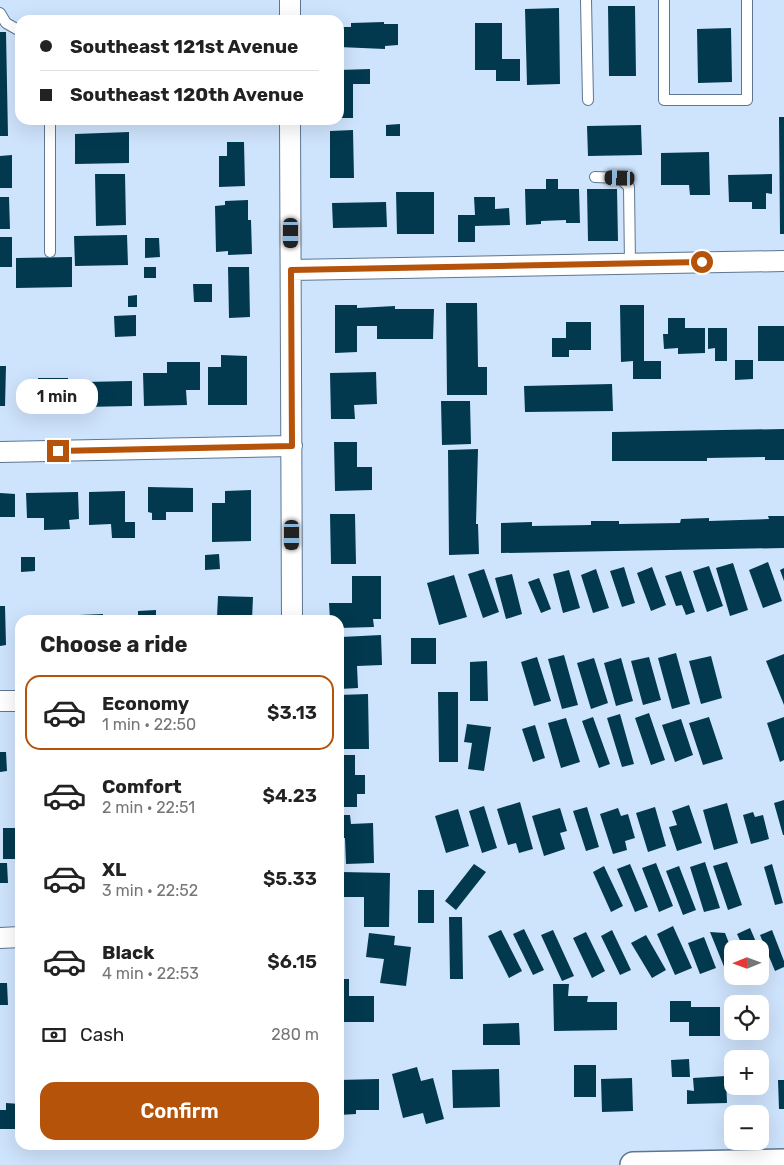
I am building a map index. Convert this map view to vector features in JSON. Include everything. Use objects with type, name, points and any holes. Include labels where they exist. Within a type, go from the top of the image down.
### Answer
[{"type":"street","points":[[290,0],[290,15]]},
{"type":"street","points":[[290,125],[292,615]]},
{"type":"street","points":[[291,270],[784,261]]},
{"type":"street","points":[[0,452],[292,446]]},
{"type":"street","points":[[0,702],[15,701]]},
{"type":"street","points":[[0,938],[15,937]]},
{"type":"street","points":[[632,1165],[784,1162]]},
{"type":"lane","points":[[586,0],[588,100]]},
{"type":"lane","points":[[664,0],[664,100],[747,100],[747,0]]},
{"type":"lane","points":[[0,13],[6,23],[15,28]]},
{"type":"lane","points":[[50,125],[50,252]]},
{"type":"lane","points":[[595,177],[620,178],[629,187],[630,264]]},
{"type":"building","points":[[608,6],[635,6],[636,76],[609,76]]},
{"type":"building","points":[[559,8],[560,84],[527,85],[525,9]]},
{"type":"building","points":[[384,22],[384,24],[398,24],[398,45],[385,46],[385,49],[344,47],[344,27],[351,27],[351,23]]},
{"type":"building","points":[[475,23],[502,23],[502,59],[520,59],[520,81],[496,81],[496,70],[475,70]]},
{"type":"building","points":[[731,28],[732,82],[698,83],[697,29]]},
{"type":"building","points":[[0,32],[6,32],[8,136],[0,136]]},
{"type":"building","points":[[370,69],[370,84],[353,84],[353,118],[344,118],[344,70]]},
{"type":"building","points":[[779,117],[784,117],[784,234],[780,234]]},
{"type":"building","points":[[400,124],[400,136],[386,136],[386,125]]},
{"type":"building","points":[[641,125],[642,155],[588,156],[587,126]]},
{"type":"building","points":[[353,130],[354,178],[330,178],[330,131]]},
{"type":"building","points":[[129,132],[129,163],[75,164],[75,134]]},
{"type":"building","points":[[227,142],[244,142],[245,186],[219,187],[219,156],[227,156]]},
{"type":"building","points":[[709,152],[710,195],[690,195],[689,185],[661,185],[661,153]]},
{"type":"building","points":[[12,155],[12,188],[0,188],[0,156]]},
{"type":"building","points":[[95,174],[125,174],[126,225],[96,226]]},
{"type":"building","points":[[772,174],[772,194],[766,193],[766,209],[752,209],[752,202],[729,202],[728,175]]},
{"type":"building","points":[[546,179],[558,179],[558,189],[579,189],[580,223],[566,223],[566,220],[541,221],[541,224],[526,225],[525,189],[546,189]]},
{"type":"building","points":[[587,189],[617,189],[618,241],[588,241]]},
{"type":"building","points":[[396,192],[434,192],[434,234],[397,234]]},
{"type":"building","points":[[0,197],[9,197],[10,229],[0,229]]},
{"type":"building","points":[[474,197],[495,197],[495,209],[509,208],[510,225],[475,226],[475,242],[458,242],[458,215],[475,215]]},
{"type":"building","points":[[248,200],[248,220],[251,220],[252,254],[228,255],[228,251],[216,252],[215,206],[225,205],[225,201]]},
{"type":"building","points":[[386,202],[387,227],[333,228],[332,203]]},
{"type":"building","points":[[127,235],[128,265],[75,266],[74,236]]},
{"type":"building","points":[[0,237],[12,237],[12,267],[0,267]]},
{"type":"building","points":[[145,238],[159,238],[160,257],[145,258]]},
{"type":"building","points":[[72,257],[72,287],[16,288],[16,258]]},
{"type":"building","points":[[144,267],[156,267],[156,278],[144,278]]},
{"type":"building","points":[[228,267],[249,267],[250,317],[229,318]]},
{"type":"building","points":[[193,284],[212,284],[212,302],[194,302]]},
{"type":"building","points":[[137,295],[137,307],[128,307],[128,296]]},
{"type":"building","points":[[446,303],[477,303],[478,367],[487,367],[487,395],[447,395]]},
{"type":"building","points":[[335,305],[357,305],[357,308],[395,306],[395,309],[434,309],[433,339],[377,339],[377,326],[357,326],[357,352],[335,353]]},
{"type":"building","points":[[620,305],[644,305],[644,361],[661,361],[661,379],[633,379],[633,361],[621,362]]},
{"type":"building","points":[[136,315],[136,336],[115,337],[114,316]]},
{"type":"building","points":[[668,318],[685,318],[685,328],[705,328],[705,353],[678,354],[678,348],[664,349],[663,334],[668,334]]},
{"type":"building","points":[[566,322],[591,322],[591,350],[569,350],[569,357],[552,357],[552,338],[566,338]]},
{"type":"building","points":[[758,326],[784,326],[784,361],[758,361]]},
{"type":"building","points":[[708,328],[727,328],[727,361],[715,361],[715,348],[708,349]]},
{"type":"building","points":[[221,355],[247,356],[247,405],[208,405],[208,367],[221,367]]},
{"type":"building","points":[[735,360],[753,360],[753,379],[735,380]]},
{"type":"building","points":[[167,362],[200,362],[200,390],[186,390],[187,405],[144,406],[143,373],[167,373]]},
{"type":"building","points":[[0,366],[6,366],[5,406],[0,406]]},
{"type":"building","points":[[376,372],[377,404],[354,405],[355,419],[331,419],[330,373]]},
{"type":"building","points":[[38,378],[68,378],[68,402],[24,403],[23,385],[38,385]]},
{"type":"building","points":[[132,381],[132,406],[84,407],[84,382]]},
{"type":"building","points":[[612,384],[613,411],[525,412],[524,386]]},
{"type":"building","points":[[441,401],[470,401],[471,444],[442,445]]},
{"type":"building","points":[[784,429],[784,460],[765,460],[765,457],[707,458],[707,461],[612,461],[612,432]]},
{"type":"building","points":[[334,442],[357,442],[357,467],[372,467],[372,490],[335,491]]},
{"type":"building","points":[[478,449],[476,524],[478,524],[479,554],[449,555],[448,450]]},
{"type":"building","points":[[148,487],[193,488],[193,512],[166,512],[166,520],[152,520],[152,513],[148,512]]},
{"type":"building","points":[[251,490],[251,541],[212,542],[212,503],[225,503],[225,491]]},
{"type":"building","points":[[125,491],[125,522],[135,522],[135,538],[112,538],[111,524],[89,525],[89,492]]},
{"type":"building","points":[[78,492],[79,519],[69,520],[70,529],[44,530],[44,518],[27,518],[26,493]]},
{"type":"building","points":[[0,493],[15,494],[15,517],[0,517]]},
{"type":"building","points":[[330,514],[355,514],[356,564],[331,564]]},
{"type":"building","points":[[768,516],[784,516],[784,548],[501,553],[501,523],[532,522],[532,526],[591,525],[591,521],[619,521],[619,524],[680,523],[681,519],[709,518],[709,521],[769,519]]},
{"type":"building","points":[[219,554],[220,569],[205,570],[205,555]]},
{"type":"building","points":[[21,557],[35,557],[35,571],[21,572]]},
{"type":"building","points":[[768,562],[782,601],[763,608],[749,570]]},
{"type":"building","points":[[733,563],[748,610],[730,616],[716,568]]},
{"type":"building","points":[[709,566],[723,606],[707,612],[693,571]]},
{"type":"building","points":[[624,567],[635,603],[622,607],[610,571]]},
{"type":"building","points":[[652,567],[666,605],[651,611],[637,573]]},
{"type":"building","points":[[784,568],[784,581],[780,570]]},
{"type":"building","points":[[484,569],[499,612],[483,618],[468,574]]},
{"type":"building","points":[[596,569],[609,608],[593,613],[581,575]]},
{"type":"building","points":[[569,570],[580,608],[563,613],[553,574]]},
{"type":"building","points":[[681,571],[695,612],[686,615],[682,605],[676,606],[665,576]]},
{"type":"building","points":[[512,574],[522,614],[506,619],[495,578]]},
{"type":"building","points":[[454,575],[467,617],[439,625],[427,583]]},
{"type":"building","points":[[352,576],[381,576],[381,619],[373,619],[374,627],[344,628],[344,615],[330,615],[329,603],[352,603]]},
{"type":"building","points":[[539,578],[551,609],[541,613],[528,582]]},
{"type":"building","points":[[218,596],[253,597],[252,615],[217,615]]},
{"type":"building","points":[[0,606],[5,606],[6,645],[0,646]]},
{"type":"building","points":[[156,610],[156,615],[138,615],[138,611]]},
{"type":"building","points":[[381,635],[382,665],[357,666],[358,688],[344,689],[344,637]]},
{"type":"building","points":[[411,638],[436,638],[436,664],[411,664]]},
{"type":"building","points":[[676,653],[690,704],[672,709],[658,658]]},
{"type":"building","points":[[784,654],[784,705],[766,661]]},
{"type":"building","points":[[564,655],[578,705],[562,709],[548,659]]},
{"type":"building","points":[[711,656],[722,698],[701,704],[689,661]]},
{"type":"building","points":[[537,657],[551,701],[534,706],[521,662]]},
{"type":"building","points":[[649,657],[661,700],[643,705],[631,661]]},
{"type":"building","points":[[594,658],[608,703],[591,709],[577,663]]},
{"type":"building","points":[[621,658],[633,701],[616,706],[604,663]]},
{"type":"building","points":[[487,661],[488,701],[470,701],[470,662]]},
{"type":"building","points":[[438,692],[458,692],[458,762],[439,762]]},
{"type":"building","points":[[368,694],[369,749],[344,749],[344,695]]},
{"type":"building","points":[[649,713],[665,760],[651,765],[635,718]]},
{"type":"building","points":[[620,714],[634,764],[622,767],[607,718]]},
{"type":"building","points":[[593,717],[610,764],[599,768],[582,721]]},
{"type":"building","points":[[709,717],[723,759],[703,765],[689,723]]},
{"type":"building","points":[[784,717],[784,760],[780,762],[767,723]]},
{"type":"building","points":[[566,718],[580,762],[561,768],[548,723]]},
{"type":"building","points":[[681,719],[693,755],[675,762],[662,725]]},
{"type":"building","points":[[467,724],[491,727],[484,771],[468,769],[472,743],[464,742]]},
{"type":"building","points":[[535,725],[545,758],[533,762],[522,729]]},
{"type":"building","points":[[0,752],[6,752],[7,771],[0,772]]},
{"type":"building","points":[[344,755],[355,755],[355,775],[365,775],[365,794],[357,794],[357,807],[344,807]]},
{"type":"building","points":[[784,800],[784,835],[783,835],[774,803]]},
{"type":"building","points":[[520,802],[533,849],[519,853],[516,843],[508,845],[497,809]]},
{"type":"building","points":[[727,803],[738,843],[714,850],[703,810]]},
{"type":"building","points":[[689,805],[702,843],[677,851],[669,827],[677,825],[672,811]]},
{"type":"building","points":[[484,806],[497,848],[482,853],[469,811]]},
{"type":"building","points":[[587,807],[599,847],[586,851],[573,811]]},
{"type":"building","points":[[655,807],[666,846],[648,852],[636,813]]},
{"type":"building","points":[[560,808],[567,831],[560,833],[565,849],[544,856],[532,816]]},
{"type":"building","points":[[618,808],[621,816],[628,814],[635,838],[625,841],[627,850],[613,854],[600,814]]},
{"type":"building","points":[[458,809],[469,846],[446,853],[435,816]]},
{"type":"building","points":[[753,812],[755,817],[763,815],[769,839],[751,844],[743,815]]},
{"type":"building","points":[[344,815],[350,815],[351,824],[373,823],[374,863],[346,864]]},
{"type":"building","points":[[3,828],[15,828],[15,859],[3,859]]},
{"type":"building","points":[[705,862],[720,908],[704,912],[690,867]]},
{"type":"building","points":[[727,862],[742,905],[728,910],[713,866]]},
{"type":"building","points":[[0,863],[7,863],[8,883],[0,883]]},
{"type":"building","points":[[656,863],[673,906],[659,912],[642,868]]},
{"type":"building","points":[[474,864],[486,872],[456,910],[445,901]]},
{"type":"building","points":[[630,864],[648,907],[635,912],[617,869]]},
{"type":"building","points":[[772,864],[783,903],[775,905],[764,867]]},
{"type":"building","points":[[604,866],[623,906],[611,912],[593,872]]},
{"type":"building","points":[[679,866],[696,910],[683,915],[666,871]]},
{"type":"building","points":[[344,872],[390,873],[389,927],[364,927],[364,897],[344,897]]},
{"type":"building","points":[[418,890],[434,890],[434,923],[418,923]]},
{"type":"building","points":[[449,917],[462,917],[463,979],[450,979]]},
{"type":"building","points":[[673,926],[692,968],[675,975],[657,934]]},
{"type":"building","points":[[750,928],[755,940],[740,940],[737,934]]},
{"type":"building","points":[[524,929],[544,970],[533,975],[513,934]]},
{"type":"building","points":[[501,930],[522,971],[509,978],[488,936]]},
{"type":"building","points":[[553,930],[574,976],[562,981],[541,935]]},
{"type":"building","points":[[612,930],[631,970],[620,975],[601,936]]},
{"type":"building","points":[[772,930],[784,961],[784,967],[775,971],[769,957],[769,940],[762,940],[760,935]]},
{"type":"building","points":[[586,932],[605,971],[592,978],[573,938]]},
{"type":"building","points":[[710,932],[725,933],[728,940],[724,940],[724,967]]},
{"type":"building","points":[[369,933],[395,936],[394,945],[411,947],[406,986],[380,983],[384,959],[366,957]]},
{"type":"building","points":[[646,935],[666,970],[652,978],[631,943]]},
{"type":"building","points":[[704,937],[716,968],[700,974],[688,943]]},
{"type":"building","points":[[344,979],[349,979],[349,996],[374,996],[374,1022],[344,1022]]},
{"type":"building","points":[[0,983],[7,983],[8,1005],[0,1005]]},
{"type":"building","points":[[553,984],[569,984],[568,996],[588,996],[587,1002],[617,1002],[617,1030],[554,1031]]},
{"type":"building","points":[[670,1001],[691,1001],[691,1007],[720,1007],[720,1036],[689,1036],[689,1022],[670,1022]]},
{"type":"building","points":[[519,1023],[520,1045],[483,1045],[483,1024]]},
{"type":"building","points":[[689,1059],[690,1077],[672,1077],[671,1060]]},
{"type":"building","points":[[574,1065],[596,1065],[596,1097],[574,1097]]},
{"type":"building","points":[[417,1067],[421,1081],[433,1078],[444,1119],[426,1124],[423,1113],[403,1118],[392,1074]]},
{"type":"building","points":[[499,1069],[500,1107],[453,1108],[452,1070]]},
{"type":"building","points":[[724,1076],[724,1095],[727,1095],[727,1103],[687,1104],[687,1090],[694,1091],[693,1078]]},
{"type":"building","points":[[632,1078],[633,1111],[602,1112],[601,1079]]},
{"type":"building","points":[[379,1079],[379,1110],[356,1110],[356,1114],[344,1115],[344,1080]]},
{"type":"building","points":[[778,1080],[784,1080],[784,1109],[779,1109]]},
{"type":"building","points":[[6,1103],[15,1104],[15,1129],[0,1129],[0,1110],[6,1110]]},
{"type":"route","points":[[58,451],[292,446],[291,270],[702,262]]}]
